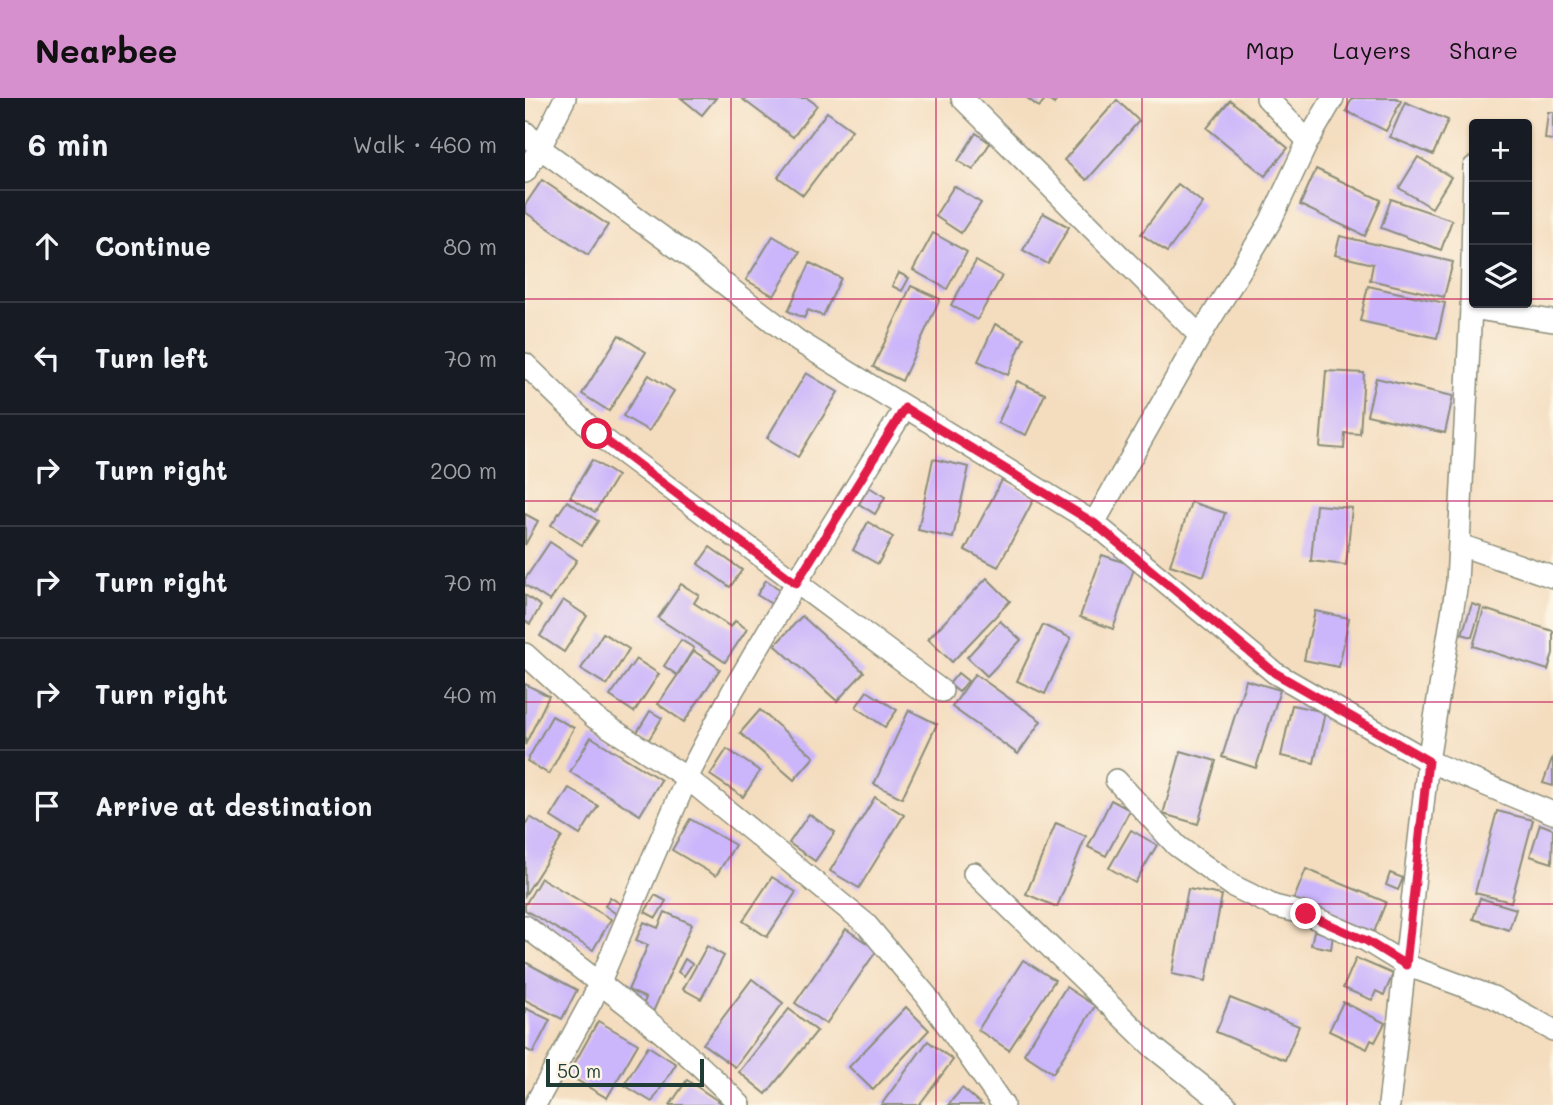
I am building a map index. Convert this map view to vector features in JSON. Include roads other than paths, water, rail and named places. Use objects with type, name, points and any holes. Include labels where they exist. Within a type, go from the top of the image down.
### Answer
[{"type":"street","points":[[525,172],[565,98]]},
{"type":"street","points":[[962,98],[1201,336]]},
{"type":"street","points":[[1267,98],[1308,141]]},
{"type":"street","points":[[1094,523],[1270,222],[1308,141],[1332,98]]},
{"type":"street","points":[[525,132],[540,148],[691,258],[798,341],[1094,523],[1275,673],[1428,761],[1553,814]]},
{"type":"street","points":[[1472,245],[1474,182]]},
{"type":"street","points":[[1389,1105],[1428,761],[1457,583],[1471,308],[1553,321]]},
{"type":"street","points":[[525,364],[597,434],[942,691]]},
{"type":"street","points":[[535,1105],[599,983],[687,778],[732,692],[905,408]]},
{"type":"street","points":[[1460,545],[1553,577]]},
{"type":"street","points":[[525,654],[595,718],[687,778],[866,924],[926,995],[1003,1105]]},
{"type":"street","points":[[1116,780],[1177,846],[1233,886],[1274,906],[1306,914],[1367,941],[1406,965],[1493,997],[1553,1030]]},
{"type":"street","points":[[974,873],[1154,1048],[1226,1105]]},
{"type":"street","points":[[525,926],[709,1073],[740,1105]]}]
